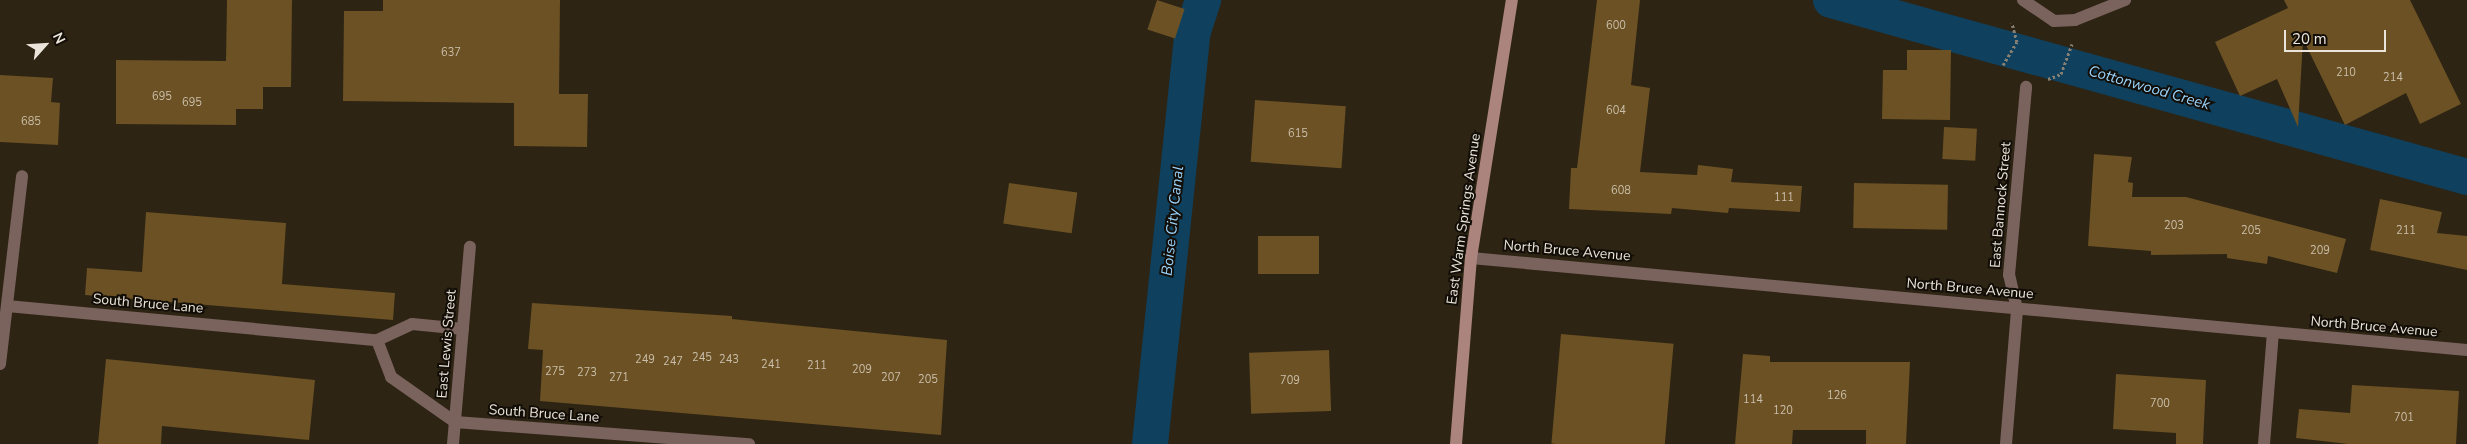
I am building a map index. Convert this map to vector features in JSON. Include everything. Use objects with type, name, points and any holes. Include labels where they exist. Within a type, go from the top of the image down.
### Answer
[{"type":"street","name":"East Warm Springs Avenue","points":[[1456,444],[1471,258],[1512,0]]},
{"type":"street","points":[[2023,0],[2054,21],[2075,20],[2125,0]]},
{"type":"street","name":"East Bannock Street","points":[[2006,444],[2017,309],[2009,275],[2026,87]]},
{"type":"street","points":[[0,364],[22,176]]},
{"type":"street","name":"East Lewis Street","points":[[453,444],[470,247]]},
{"type":"street","name":"North Bruce Avenue","points":[[1471,258],[2467,350]]},
{"type":"street","name":"South Bruce Lane","points":[[7,306],[376,340],[412,324],[463,329]]},
{"type":"street","points":[[2264,444],[2273,332]]},
{"type":"street","points":[[376,340],[391,377],[455,422]]},
{"type":"street","name":"South Bruce Lane","points":[[455,422],[749,444]]},
{"type":"path","points":[[2003,64],[2017,42]]},
{"type":"path","points":[[2061,74],[2072,50]]},
{"type":"building","points":[[227,0],[292,0],[291,87],[263,87],[263,109],[236,109],[236,125],[116,124],[116,60],[226,61]]},
{"type":"building","points":[[383,0],[560,0],[559,94],[588,94],[587,147],[514,146],[514,103],[343,101],[344,11],[383,11]]},
{"type":"building","points":[[1157,0],[1185,9],[1175,38],[1147,29]]},
{"type":"building","points":[[1597,0],[1640,0],[1631,85],[1650,88],[1640,172],[1697,175],[1698,165],[1733,169],[1731,182],[1802,186],[1800,212],[1729,208],[1728,213],[1672,208],[1671,214],[1569,209],[1571,168],[1577,168]]},
{"type":"building","points":[[2284,0],[2410,0],[2461,104],[2420,124],[2406,93],[2345,125],[2303,39],[2298,127],[2277,79],[2240,96],[2215,42],[2288,8]]},
{"type":"building","points":[[1907,50],[1951,50],[1950,120],[1882,119],[1883,70],[1907,70]]},
{"type":"building","points":[[0,75],[53,78],[51,102],[60,103],[58,145],[0,142]]},
{"type":"building","points":[[1255,100],[1346,106],[1341,168],[1251,162]]},
{"type":"building","points":[[1944,127],[1977,129],[1975,161],[1942,159]]},
{"type":"building","points":[[2094,154],[2132,157],[2128,182],[2133,183],[2132,197],[2186,197],[2346,239],[2337,273],[2268,256],[2267,264],[2227,258],[2227,254],[2151,255],[2151,251],[2088,246]]},
{"type":"building","points":[[1009,183],[1077,193],[1072,233],[1003,224]]},
{"type":"building","points":[[1854,183],[1948,185],[1947,230],[1853,228]]},
{"type":"building","points":[[2380,199],[2442,212],[2437,233],[2467,236],[2467,270],[2370,250]]},
{"type":"building","points":[[146,212],[286,223],[282,284],[395,293],[393,320],[85,295],[87,268],[142,272]]},
{"type":"building","points":[[1258,236],[1319,236],[1319,274],[1258,274]]},
{"type":"building","points":[[532,303],[732,316],[732,319],[947,340],[941,435],[540,401],[543,350],[528,349]]},
{"type":"building","points":[[1561,334],[1674,344],[1665,444],[1551,444]]},
{"type":"building","points":[[1329,350],[1331,411],[1251,414],[1249,353]]},
{"type":"building","points":[[1743,354],[1770,356],[1770,362],[1910,362],[1906,444],[1866,444],[1866,430],[1793,430],[1792,444],[1735,444]]},
{"type":"building","points":[[106,359],[315,380],[309,440],[162,426],[161,444],[98,444]]},
{"type":"building","points":[[2116,374],[2206,380],[2203,444],[2176,444],[2176,433],[2113,429]]},
{"type":"building","points":[[2352,385],[2459,391],[2456,444],[2348,444],[2296,438],[2299,409],[2350,413]]},
{"type":"waterway","name":"Boise City Canal","points":[[1150,444],[1193,31],[1203,0]]},
{"type":"waterway","name":"Cottonwood Creek","points":[[1831,0],[2467,177]]}]
